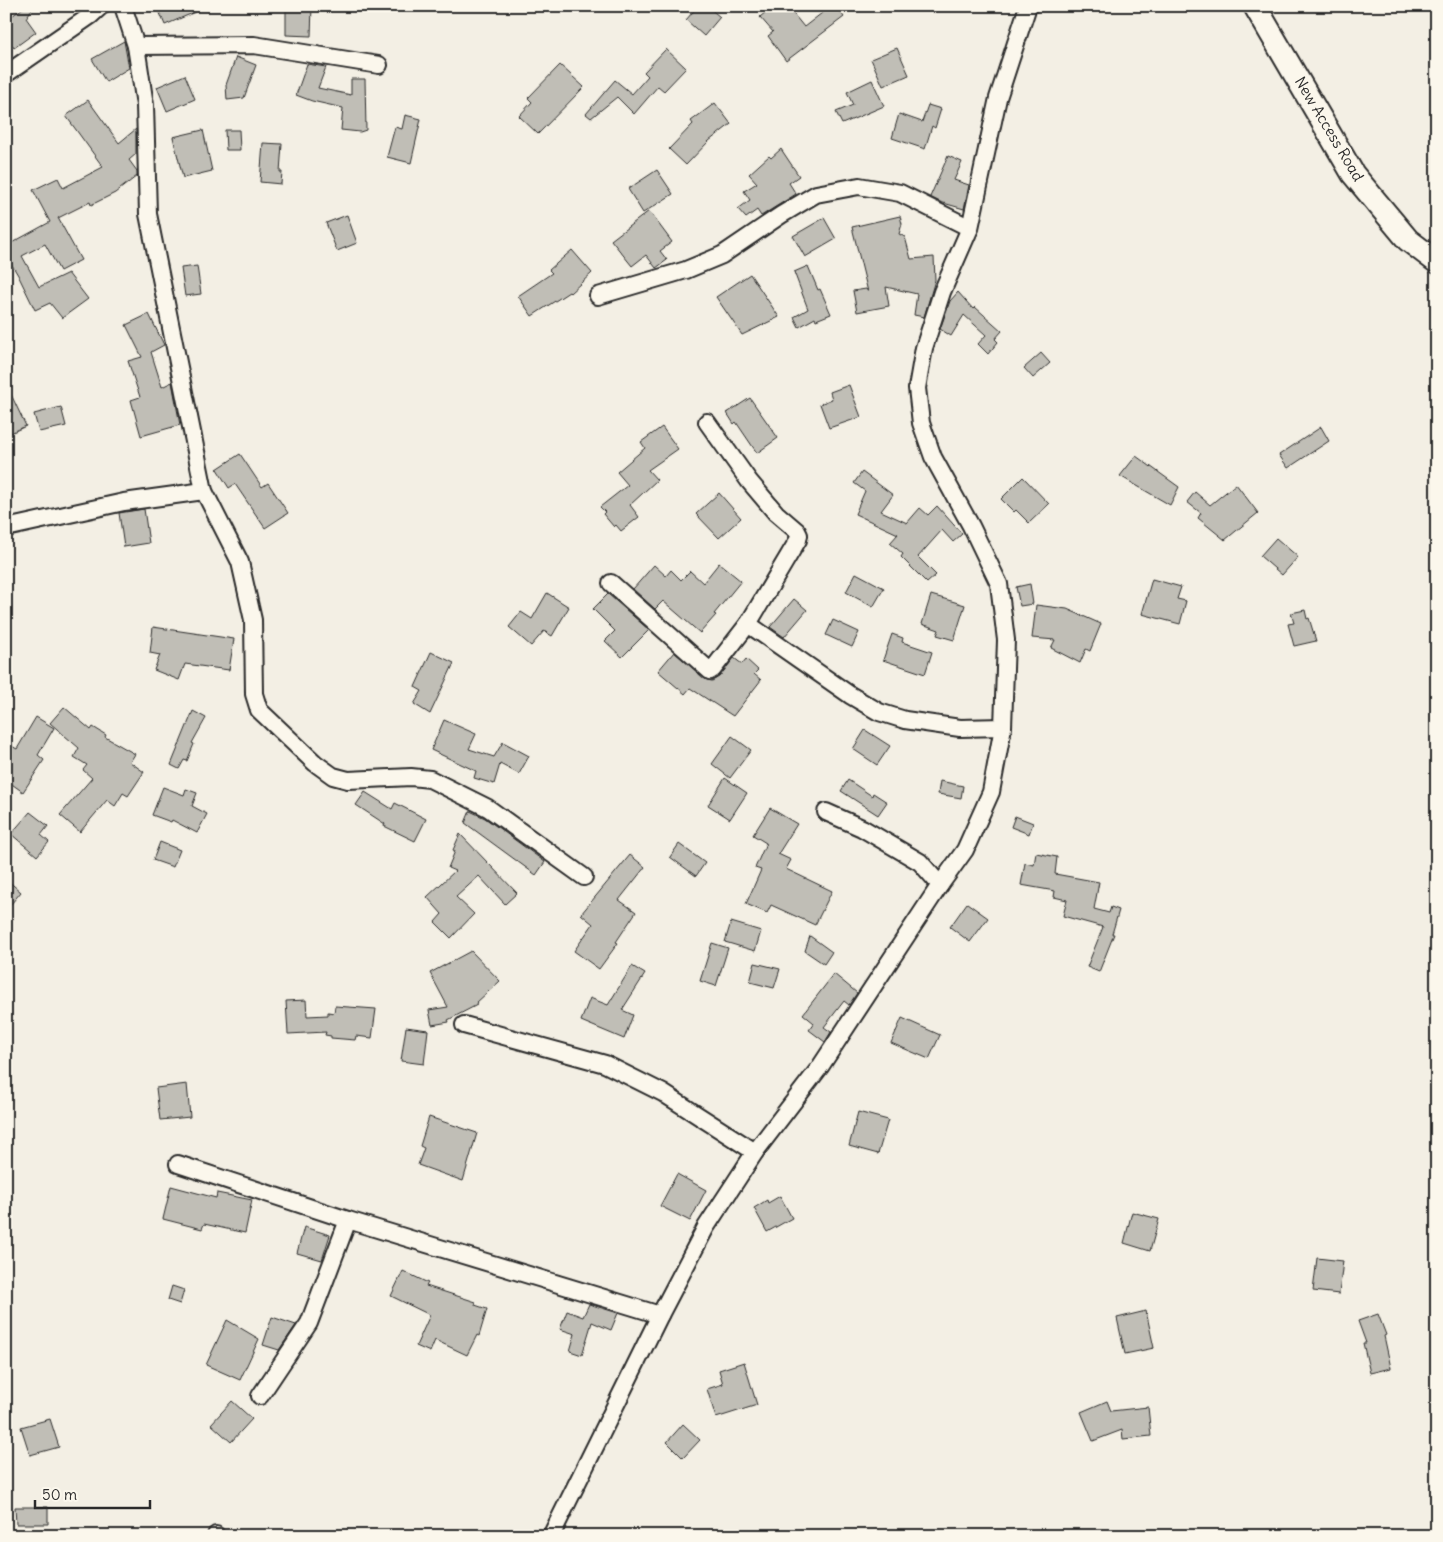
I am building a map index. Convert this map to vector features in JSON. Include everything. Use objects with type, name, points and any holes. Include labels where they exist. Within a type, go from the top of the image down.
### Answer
[{"type":"main road","name":"New Access Road","points":[[1255,6],[1353,174],[1408,240],[1437,262]]},
{"type":"street","points":[[6,74],[90,16],[101,6]]},
{"type":"street","points":[[123,6],[136,46],[145,105],[148,214],[204,491],[240,562],[253,620],[254,694],[259,710],[315,763],[333,776],[348,780],[412,777],[430,779],[488,808],[584,877]]},
{"type":"street","points":[[551,1536],[660,1315],[706,1227],[755,1152],[820,1067],[965,850],[991,792],[1004,727],[1006,640],[999,584],[971,526],[933,457],[921,423],[917,388],[924,348],[942,292],[970,228],[998,98],[1028,6]]},
{"type":"street","points":[[136,46],[254,45],[380,66]]},
{"type":"street","points":[[598,296],[686,270],[722,255],[816,194],[859,186],[900,193],[970,228]]},
{"type":"street","points":[[611,584],[710,670],[713,670],[748,624],[798,540],[799,535],[797,531],[776,513],[749,481],[708,422]]},
{"type":"street","points":[[6,528],[124,502],[204,491]]},
{"type":"street","points":[[748,624],[850,695],[879,712],[904,720],[960,728],[1004,727]]},
{"type":"street","points":[[826,812],[862,828],[920,862],[940,885]]},
{"type":"street","points":[[464,1025],[605,1064],[662,1093],[755,1152]]},
{"type":"street","points":[[178,1164],[348,1220],[660,1315]]},
{"type":"street","points":[[260,1396],[309,1323],[348,1220]]},
{"type":"building","points":[[26,6],[34,6],[26,18],[36,32],[14,48],[6,37],[6,20]]},
{"type":"building","points":[[157,6],[209,6],[165,25]]},
{"type":"building","points":[[286,6],[312,6],[311,36],[286,35]]},
{"type":"building","points":[[698,6],[707,6],[720,17],[704,36],[686,20]]},
{"type":"building","points":[[773,6],[787,6],[804,27],[831,6],[836,6],[844,17],[786,61],[768,36],[773,32],[760,17]]},
{"type":"building","points":[[124,41],[129,68],[106,82],[92,59]]},
{"type":"building","points":[[897,48],[909,75],[883,86],[871,59]]},
{"type":"building","points":[[666,49],[686,68],[664,91],[658,86],[634,114],[617,97],[591,118],[586,114],[615,80],[632,94],[648,76],[644,72]]},
{"type":"building","points":[[236,57],[256,65],[244,98],[227,100],[226,85]]},
{"type":"building","points":[[307,64],[326,67],[318,88],[351,95],[351,79],[365,79],[366,130],[360,132],[341,130],[343,108],[312,101],[296,95]]},
{"type":"building","points":[[560,65],[584,87],[538,134],[519,116],[532,102],[528,98]]},
{"type":"building","points":[[185,75],[195,99],[167,111],[157,87]]},
{"type":"building","points":[[872,80],[884,106],[842,124],[836,112],[853,105],[847,92]]},
{"type":"building","points":[[88,100],[119,143],[136,129],[136,154],[129,160],[137,171],[137,176],[115,193],[91,205],[90,202],[58,218],[81,260],[60,271],[45,244],[22,256],[39,287],[68,273],[88,299],[62,318],[50,303],[35,310],[6,255],[6,246],[50,222],[33,190],[58,178],[63,188],[103,167],[66,116]]},
{"type":"building","points":[[715,103],[731,124],[709,141],[686,165],[669,149],[693,124],[691,121]]},
{"type":"building","points":[[928,105],[941,109],[935,128],[932,126],[925,149],[892,138],[899,114],[922,122]]},
{"type":"building","points":[[405,115],[421,119],[411,163],[387,157],[395,127],[402,129]]},
{"type":"building","points":[[203,130],[212,171],[183,178],[173,137]]},
{"type":"building","points":[[225,130],[239,130],[240,150],[226,150]]},
{"type":"building","points":[[263,143],[282,144],[281,184],[260,182]]},
{"type":"building","points":[[781,149],[799,176],[789,183],[796,194],[761,216],[757,210],[746,218],[738,209],[750,200],[744,191],[757,183],[749,174],[769,156],[771,158]]},
{"type":"building","points":[[948,156],[962,162],[954,180],[969,185],[964,209],[930,197]]},
{"type":"building","points":[[657,170],[673,194],[643,213],[628,189]]},
{"type":"building","points":[[649,211],[672,242],[660,251],[667,260],[656,268],[646,255],[632,266],[611,240]]},
{"type":"building","points":[[347,215],[357,243],[337,251],[326,223]]},
{"type":"building","points":[[900,216],[902,224],[899,234],[905,237],[911,259],[934,257],[935,280],[924,317],[914,315],[917,294],[886,287],[889,306],[857,312],[853,291],[866,289],[868,292],[852,227]]},
{"type":"building","points":[[824,218],[836,239],[805,257],[793,236]]},
{"type":"building","points":[[572,250],[592,273],[570,293],[532,316],[518,296],[552,273],[549,270]]},
{"type":"building","points":[[197,266],[201,294],[185,296],[181,268]]},
{"type":"building","points":[[808,266],[831,314],[816,320],[815,318],[799,327],[794,317],[808,309],[794,272]]},
{"type":"building","points":[[750,274],[779,317],[742,335],[716,297]]},
{"type":"building","points":[[958,292],[973,309],[975,307],[1002,331],[995,339],[998,342],[988,354],[978,344],[986,335],[964,315],[951,336],[940,329],[950,301]]},
{"type":"building","points":[[149,314],[164,345],[151,352],[162,387],[172,382],[180,425],[141,436],[131,400],[140,397],[128,361],[142,357],[126,325]]},
{"type":"building","points":[[1041,353],[1050,363],[1033,378],[1024,368]]},
{"type":"building","points":[[6,384],[26,426],[6,435]]},
{"type":"building","points":[[849,385],[861,417],[829,428],[820,404],[832,399],[830,392]]},
{"type":"building","points":[[750,398],[778,438],[757,453],[736,422],[734,424],[727,413]]},
{"type":"building","points":[[61,407],[66,426],[39,432],[34,414]]},
{"type":"building","points":[[662,427],[678,449],[648,470],[657,480],[630,505],[639,517],[621,531],[616,525],[614,527],[603,514],[605,512],[600,507],[628,485],[617,472],[645,448],[641,442]]},
{"type":"building","points":[[1321,427],[1329,441],[1288,468],[1279,455]]},
{"type":"building","points":[[240,454],[262,487],[268,483],[288,513],[265,528],[235,484],[229,488],[217,469]]},
{"type":"building","points":[[1136,456],[1179,487],[1170,505],[1120,476]]},
{"type":"building","points":[[862,472],[893,495],[881,511],[907,523],[920,508],[928,515],[937,506],[962,534],[953,542],[942,530],[918,557],[936,575],[927,583],[901,557],[903,554],[890,543],[898,534],[855,514],[865,491],[854,483]]},
{"type":"building","points":[[1023,477],[1049,504],[1029,523],[1001,499]]},
{"type":"building","points":[[1236,484],[1258,513],[1225,540],[1198,518],[1201,513],[1187,502],[1195,492],[1210,505]]},
{"type":"building","points":[[719,493],[741,518],[719,538],[696,514]]},
{"type":"building","points":[[144,509],[149,543],[124,547],[119,513]]},
{"type":"building","points":[[1276,538],[1298,557],[1282,575],[1260,556]]},
{"type":"building","points":[[719,563],[741,581],[700,633],[663,601],[655,609],[633,589],[654,565],[666,576],[671,570],[681,580],[690,571],[703,583]]},
{"type":"building","points":[[856,573],[884,588],[873,607],[846,592]]},
{"type":"building","points":[[1152,579],[1181,587],[1177,599],[1186,601],[1180,624],[1142,614]]},
{"type":"building","points":[[1030,584],[1033,604],[1020,606],[1016,587]]},
{"type":"building","points":[[547,593],[569,607],[552,636],[544,631],[531,646],[509,627],[521,612],[532,619]]},
{"type":"building","points":[[608,594],[649,630],[622,657],[605,641],[615,631],[593,609]]},
{"type":"building","points":[[931,595],[965,605],[954,640],[937,635],[939,630],[922,624]]},
{"type":"building","points":[[794,599],[807,610],[784,637],[770,627]]},
{"type":"building","points":[[1036,605],[1067,609],[1101,624],[1090,651],[1086,649],[1080,663],[1051,648],[1055,640],[1032,638]]},
{"type":"building","points":[[1305,610],[1316,641],[1294,646],[1288,624],[1294,623],[1291,613]]},
{"type":"building","points":[[833,620],[859,632],[852,647],[826,635]]},
{"type":"building","points":[[153,627],[234,639],[229,670],[185,664],[179,680],[154,670],[160,655],[150,653]]},
{"type":"building","points":[[892,634],[903,638],[902,642],[932,652],[925,674],[883,660]]},
{"type":"building","points":[[431,652],[454,663],[430,714],[414,704],[422,691],[415,687]]},
{"type":"building","points":[[674,652],[707,680],[712,681],[719,677],[734,658],[742,664],[746,659],[758,670],[754,674],[761,680],[733,716],[690,688],[685,694],[658,671]]},
{"type":"building","points":[[64,707],[91,730],[93,727],[106,735],[105,737],[135,754],[130,762],[144,772],[128,796],[123,793],[115,806],[107,800],[80,832],[60,815],[92,778],[83,770],[87,765],[74,757],[79,748],[50,723]]},
{"type":"building","points":[[193,711],[206,718],[192,743],[194,744],[187,761],[184,760],[179,769],[171,765]]},
{"type":"building","points":[[36,717],[54,728],[38,755],[44,760],[23,792],[6,780],[6,743],[17,749]]},
{"type":"building","points":[[444,720],[476,734],[469,749],[494,757],[503,742],[529,756],[519,774],[500,764],[494,784],[474,778],[476,771],[431,750]]},
{"type":"building","points":[[865,730],[890,746],[877,765],[853,749]]},
{"type":"building","points":[[732,736],[751,750],[730,778],[712,764]]},
{"type":"building","points":[[725,778],[747,793],[730,819],[708,805]]},
{"type":"building","points":[[848,780],[872,796],[873,793],[887,802],[878,815],[841,791]]},
{"type":"building","points":[[940,781],[963,786],[961,798],[938,794]]},
{"type":"building","points":[[163,787],[184,795],[186,789],[197,793],[192,806],[207,814],[197,833],[172,820],[171,822],[152,815]]},
{"type":"building","points":[[365,792],[392,809],[395,803],[426,819],[415,841],[384,826],[385,824],[356,805]]},
{"type":"building","points":[[770,808],[797,824],[778,854],[791,860],[786,869],[832,891],[815,925],[771,905],[767,913],[746,904],[761,870],[755,868],[766,843],[753,835]]},
{"type":"building","points":[[470,811],[485,818],[545,862],[536,875],[465,823]]},
{"type":"building","points":[[30,812],[48,826],[41,835],[49,842],[37,856],[11,834]]},
{"type":"building","points":[[1015,816],[1033,823],[1029,834],[1011,827]]},
{"type":"building","points":[[460,834],[517,893],[505,904],[479,876],[456,897],[474,914],[451,938],[435,922],[442,914],[427,897],[455,871],[448,868]]},
{"type":"building","points":[[160,842],[180,850],[173,867],[153,860]]},
{"type":"building","points":[[679,844],[705,863],[696,876],[670,857]]},
{"type":"building","points":[[1036,853],[1057,857],[1055,874],[1099,882],[1094,909],[1109,913],[1111,907],[1119,910],[1112,934],[1114,934],[1099,972],[1087,967],[1103,927],[1063,916],[1067,900],[1054,897],[1055,891],[1021,885],[1025,863],[1034,865]]},
{"type":"building","points":[[630,855],[645,867],[619,900],[636,912],[616,942],[618,943],[599,969],[574,951],[593,924],[581,914]]},
{"type":"building","points":[[6,879],[21,892],[6,910]]},
{"type":"building","points":[[967,903],[988,918],[970,942],[950,927]]},
{"type":"building","points":[[731,922],[761,931],[755,951],[725,942]]},
{"type":"building","points":[[810,936],[832,952],[824,964],[805,951]]},
{"type":"building","points":[[712,943],[728,948],[716,986],[700,981]]},
{"type":"building","points":[[471,951],[500,981],[476,1003],[477,1005],[448,1020],[449,1022],[432,1025],[429,1010],[448,1007],[430,973]]},
{"type":"building","points":[[755,963],[780,969],[774,988],[750,982]]},
{"type":"building","points":[[632,966],[645,974],[622,1010],[633,1015],[624,1039],[581,1021],[590,998],[608,1005]]},
{"type":"building","points":[[834,974],[857,993],[849,1005],[844,1001],[824,1027],[831,1032],[825,1042],[809,1030],[814,1023],[803,1014]]},
{"type":"building","points":[[306,1000],[307,1016],[328,1015],[328,1012],[334,1013],[335,1006],[376,1009],[372,1038],[356,1036],[355,1040],[331,1038],[331,1036],[325,1035],[326,1032],[288,1034],[286,1001]]},
{"type":"building","points":[[902,1018],[940,1035],[929,1059],[891,1043]]},
{"type":"building","points":[[406,1027],[428,1030],[424,1064],[401,1061]]},
{"type":"building","points":[[187,1084],[190,1117],[160,1120],[156,1088]]},
{"type":"building","points":[[858,1112],[888,1120],[878,1154],[849,1146]]},
{"type":"building","points":[[429,1117],[477,1133],[463,1181],[418,1165],[424,1148],[420,1146]]},
{"type":"building","points":[[677,1174],[706,1190],[690,1221],[660,1206]]},
{"type":"building","points":[[171,1186],[216,1198],[217,1193],[252,1200],[245,1233],[204,1224],[202,1229],[163,1219]]},
{"type":"building","points":[[780,1196],[792,1218],[767,1232],[754,1208],[767,1200],[768,1203]]},
{"type":"building","points":[[1132,1212],[1159,1219],[1150,1251],[1124,1243]]},
{"type":"building","points":[[304,1227],[330,1235],[322,1260],[297,1253]]},
{"type":"building","points":[[1317,1258],[1343,1261],[1339,1294],[1313,1291]]},
{"type":"building","points":[[403,1271],[428,1283],[426,1286],[476,1302],[475,1305],[487,1309],[479,1336],[477,1335],[467,1355],[435,1340],[430,1352],[416,1346],[430,1315],[391,1296]]},
{"type":"building","points":[[172,1286],[184,1290],[180,1304],[168,1300]]},
{"type":"building","points":[[589,1304],[618,1313],[611,1330],[592,1322],[582,1355],[570,1351],[575,1334],[560,1329],[567,1311],[583,1317]]},
{"type":"building","points":[[1146,1311],[1154,1348],[1125,1354],[1117,1318]]},
{"type":"building","points":[[1378,1314],[1386,1335],[1384,1336],[1391,1368],[1370,1373],[1363,1343],[1366,1343],[1358,1321]]},
{"type":"building","points":[[272,1317],[296,1325],[279,1350],[263,1345]]},
{"type":"building","points":[[227,1320],[259,1339],[240,1380],[206,1365]]},
{"type":"building","points":[[744,1362],[757,1405],[716,1418],[707,1389],[723,1384],[719,1370]]},
{"type":"building","points":[[232,1401],[252,1419],[231,1442],[211,1424]]},
{"type":"building","points":[[1107,1401],[1111,1411],[1148,1407],[1151,1436],[1123,1439],[1122,1430],[1093,1441],[1081,1412]]},
{"type":"building","points":[[50,1419],[59,1447],[30,1455],[21,1427]]},
{"type":"building","points":[[683,1424],[700,1440],[683,1458],[667,1442]]},
{"type":"building","points":[[15,1507],[48,1507],[48,1524],[16,1524]]}]
